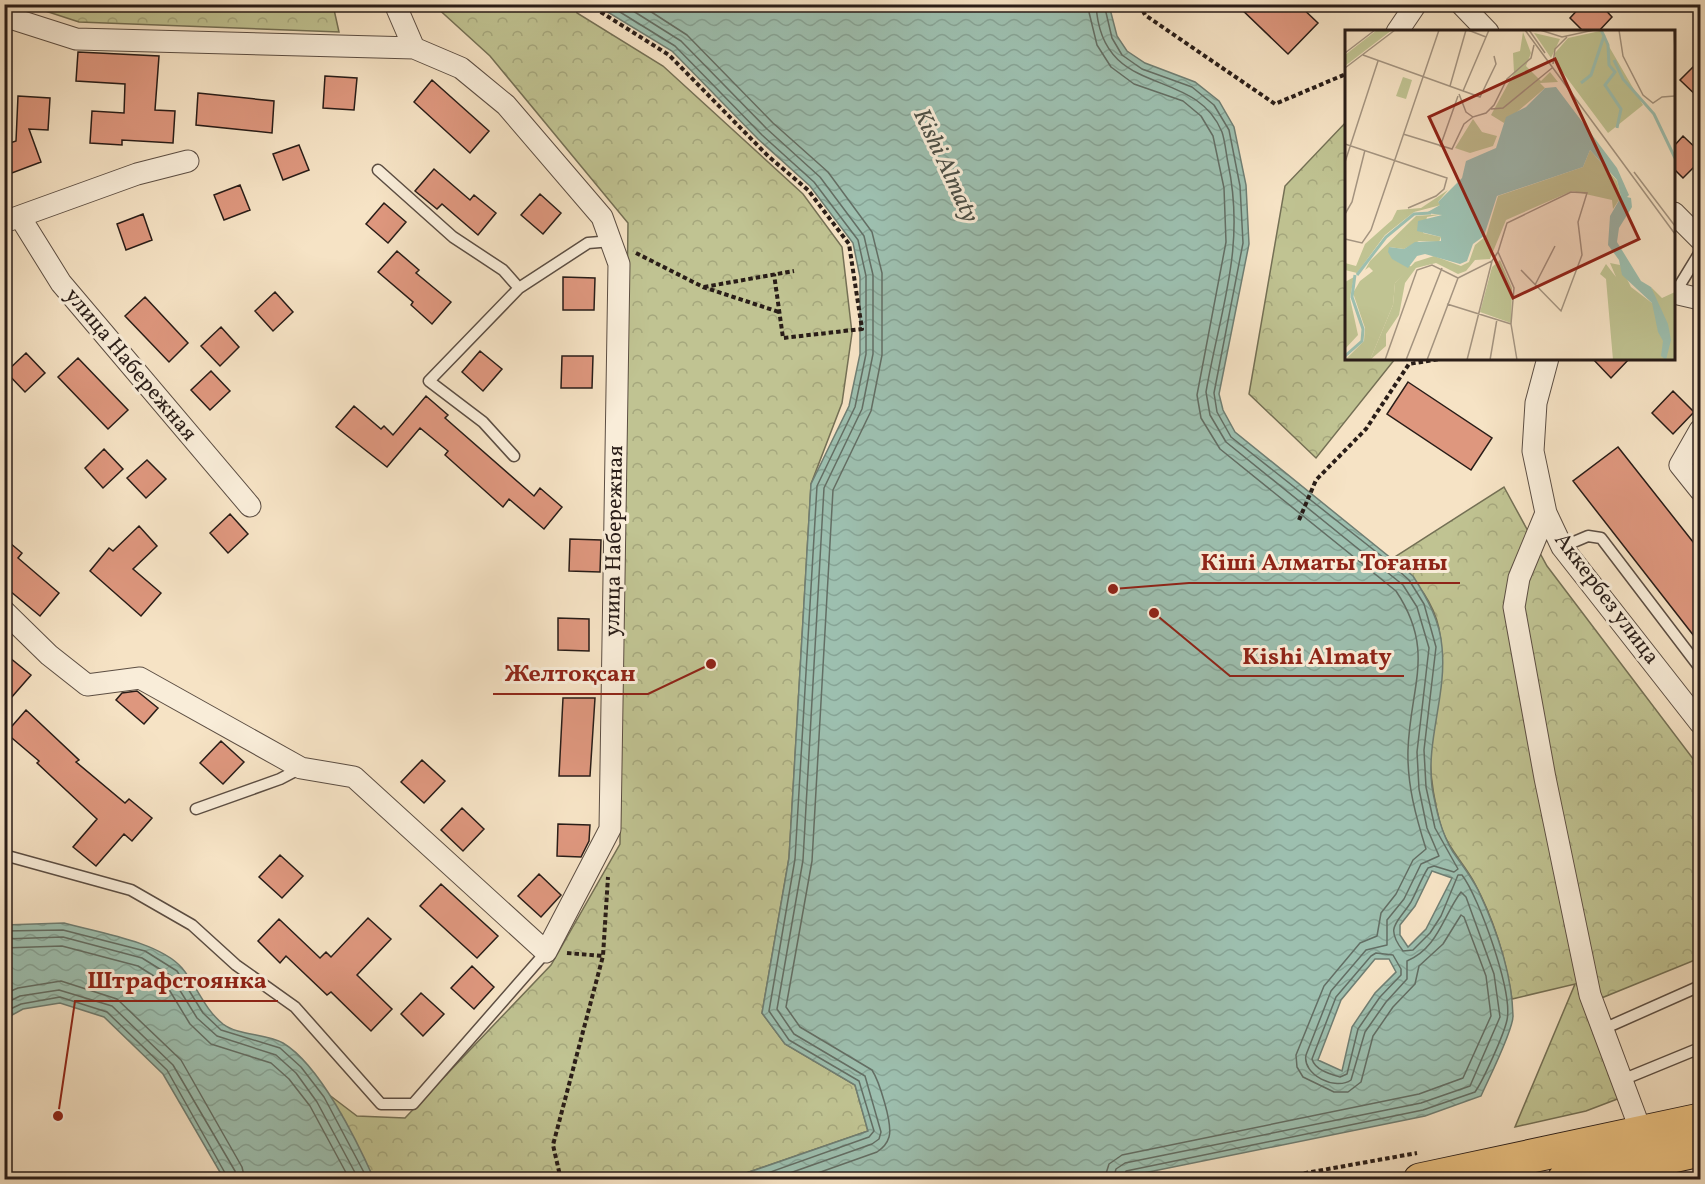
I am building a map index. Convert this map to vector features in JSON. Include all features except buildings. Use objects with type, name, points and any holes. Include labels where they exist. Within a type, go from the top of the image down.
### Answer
[{"type":"main road","points":[[1420,1179],[1701,1120]]},
{"type":"main road","points":[[1564,1179],[1701,1150]]},
{"type":"main road","points":[[1667,1156],[1701,1171]]},
{"type":"street","points":[[4,16],[76,39],[414,48],[395,4]]},
{"type":"street","points":[[1398,30],[1416,4]]},
{"type":"street","points":[[1461,4],[1486,30]]},
{"type":"street","name":"улица Набережная","points":[[414,48],[461,68],[506,105],[602,217],[619,264],[610,829],[546,952]]},
{"type":"street","name":"улица Набережная","points":[[188,161],[136,174],[12,219],[61,283],[250,506]]},
{"type":"street","points":[[1675,214],[1701,239]]},
{"type":"street","points":[[1675,293],[1701,299]]},
{"type":"street","name":"Аккербез улица","points":[[1547,360],[1536,403],[1533,452],[1546,513],[1562,547],[1701,723]]},
{"type":"street","points":[[1701,430],[1680,465],[1701,490]]},
{"type":"street","points":[[1546,513],[1519,578],[1514,607],[1545,778],[1590,995],[1601,1030],[1642,1134]]},
{"type":"street","points":[[4,611],[49,655],[87,685],[140,678],[301,768],[354,777],[546,952]]},
{"type":"lane","points":[[378,170],[453,237],[502,270],[519,288]]},
{"type":"lane","points":[[514,456],[483,422],[429,381],[519,288],[588,243],[612,241]]},
{"type":"lane","points":[[1675,291],[1701,252]]},
{"type":"lane","points":[[1562,547],[1588,536],[1600,538],[1701,668]]},
{"type":"lane","points":[[196,809],[280,779],[301,768]]},
{"type":"lane","points":[[4,855],[131,890],[192,925],[236,965],[295,1008],[381,1104],[413,1104],[546,952]]},
{"type":"lane","points":[[1601,1030],[1701,986]]},
{"type":"lane","points":[[1622,1080],[1701,1048]]},
{"type":"path","points":[[588,4],[669,55],[768,156],[808,190],[849,244],[862,329],[783,338],[774,274]]},
{"type":"path","points":[[1140,4],[1145,15],[1275,104],[1345,75]]},
{"type":"path","points":[[612,241],[704,287],[779,312]]},
{"type":"path","points":[[704,287],[794,271]]},
{"type":"path","points":[[1299,520],[1316,480],[1366,429],[1409,364],[1433,360]]},
{"type":"path","points":[[561,1179],[553,1145],[603,956],[608,871]]},
{"type":"path","points":[[546,952],[603,956]]},
{"type":"green space","points":[[27,5],[333,5],[339,32],[79,22]]},
{"type":"green space","points":[[434,5],[574,5],[577,13],[663,66],[803,194],[842,247],[852,333],[842,403],[811,484],[789,858],[762,1013],[785,1044],[855,1085],[868,1131],[729,1179],[374,1179],[328,1094],[357,1116],[405,1118],[551,965],[620,844],[628,223],[490,56]]},
{"type":"green space","points":[[1345,123],[1345,360],[1394,360],[1316,458],[1249,394],[1285,186]]},
{"type":"green space","points":[[1504,487],[1547,566],[1700,768],[1700,958],[1594,1001],[1577,985],[1620,1098],[1586,1111],[1515,1127],[1575,984],[1512,999],[1493,924],[1474,882],[1446,839],[1436,805],[1430,751],[1440,671],[1439,627],[1431,605],[1416,583],[1393,558]]},
{"type":"water","points":[[596,5],[1109,5],[1117,36],[1127,51],[1145,63],[1195,82],[1219,101],[1234,127],[1246,185],[1249,244],[1219,394],[1223,410],[1235,432],[1413,576],[1428,601],[1439,628],[1443,665],[1432,752],[1432,787],[1445,837],[1475,885],[1491,920],[1502,952],[1512,1000],[1513,1016],[1509,1033],[1481,1096],[1425,1116],[1114,1179],[729,1179],[868,1131],[855,1085],[785,1044],[762,1013],[789,858],[811,484],[849,406],[860,354],[860,277],[853,243],[810,186],[758,139],[672,51]],"holes":[[[1432,871],[1452,878],[1426,929],[1408,947],[1400,935],[1400,925],[1415,906]],[[1375,959],[1389,959],[1396,972],[1375,993],[1352,1027],[1342,1071],[1318,1060],[1341,1000]]]},
{"type":"water","points":[[64,923],[127,939],[159,951],[182,968],[216,1018],[223,1024],[237,1031],[276,1040],[297,1054],[324,1086],[336,1105],[374,1179],[224,1179],[163,1074],[104,1017],[60,1003],[23,1009],[5,1019],[5,925]]},
{"type":"place","name":"Кіші Алматы Тоғаны","points":[[1113,589]]},
{"type":"place","name":"Kіshі Almaty","points":[[1154,613]]},
{"type":"place","name":"Желтоқсан","points":[[711,664]]},
{"type":"place","name":"Штрафстоянка","points":[[58,1116]]}]
